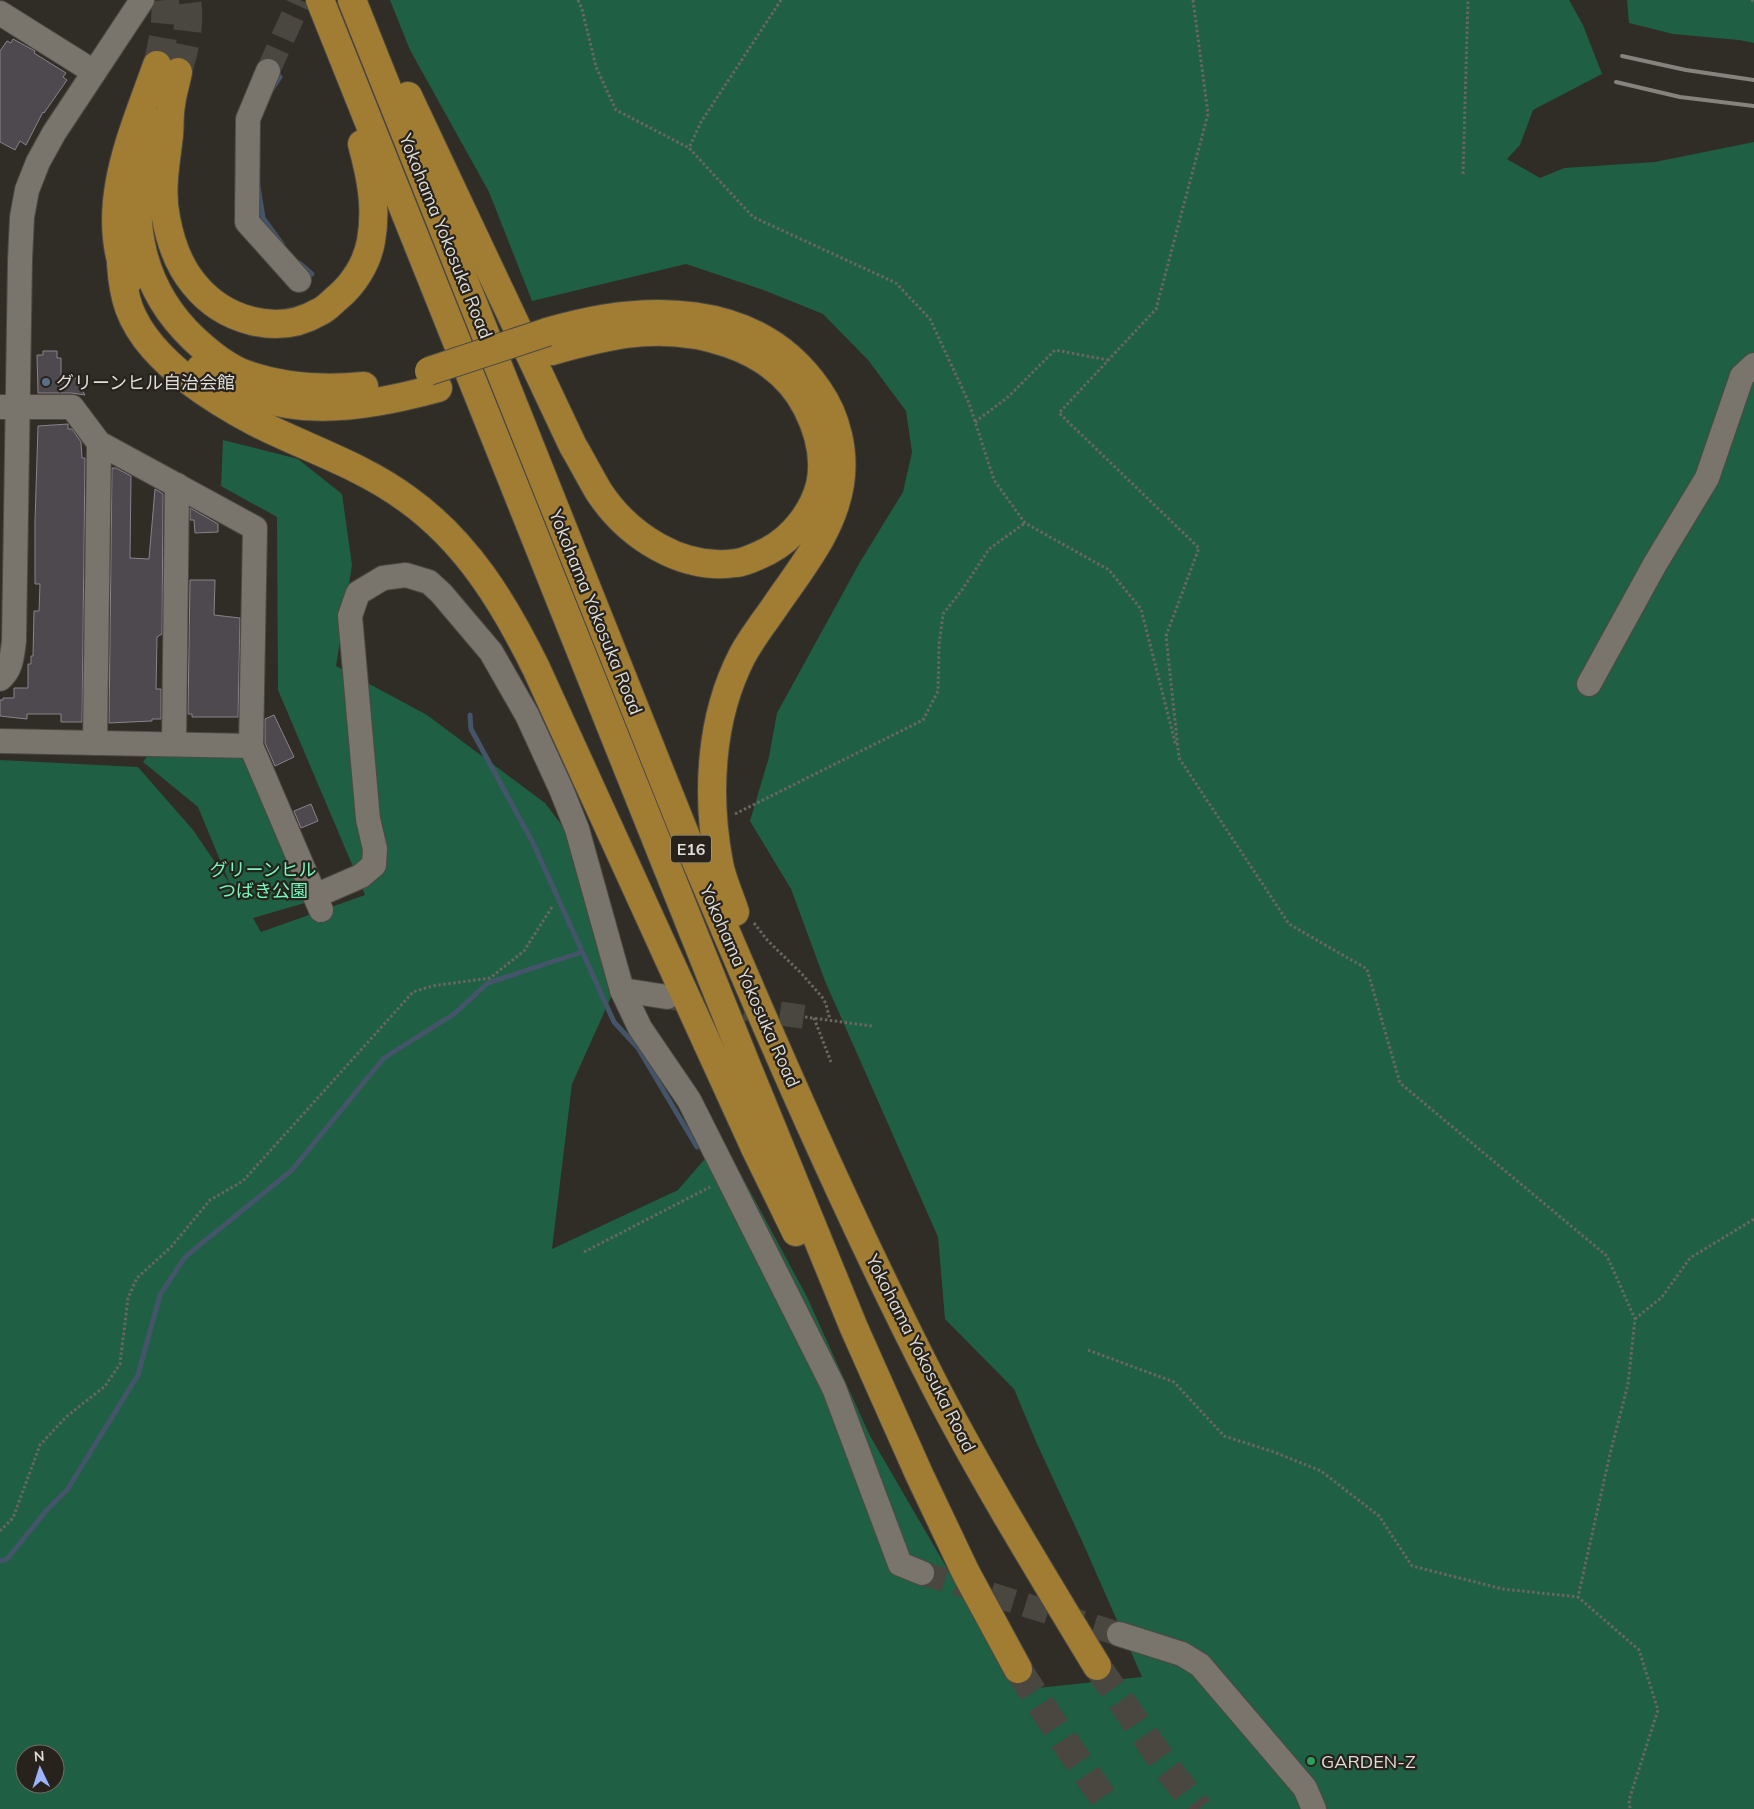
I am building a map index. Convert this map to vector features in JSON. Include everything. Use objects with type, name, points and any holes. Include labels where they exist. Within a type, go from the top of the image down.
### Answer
[{"type":"highway","points":[[312,0],[355,116],[371,177],[373,221],[371,242],[364,261],[346,291],[320,312],[304,320],[286,323],[252,322],[235,315],[219,306],[194,284],[173,246],[166,218],[163,191],[171,104],[168,68],[125,154],[120,178],[116,239],[124,288],[130,309],[145,337],[166,363],[202,391],[256,422],[350,465],[388,486],[445,531],[469,557],[489,584],[505,609],[532,660],[804,1250],[919,1474]]},
{"type":"highway","name":"Yokohama Yokosuka Road","points":[[320,0],[854,1328],[966,1574],[1018,1669]]},
{"type":"highway","name":"Yokohama Yokosuka Road","points":[[352,0],[693,854],[746,979],[857,1227],[917,1350],[990,1486],[1097,1666]]},
{"type":"highway","points":[[362,0],[544,388],[586,469],[600,493],[612,508],[641,536],[658,547],[690,561],[714,564],[738,563],[773,548],[790,536],[803,519],[813,503],[819,486],[822,468],[819,439],[802,398],[771,365],[741,348],[721,341],[677,333],[628,334],[579,344],[550,342]]},
{"type":"highway","points":[[171,104],[155,131],[140,175],[137,193],[138,226],[144,258],[154,284],[167,309],[187,332],[206,351],[223,363],[255,377],[286,385],[333,388],[434,379]]},
{"type":"highway","points":[[120,264],[141,307],[167,342],[200,370],[241,392],[306,408],[387,401],[434,379],[550,342],[578,323],[614,316],[638,314],[664,313],[716,320],[742,328],[765,339],[791,357],[810,378],[825,400],[835,424],[841,446],[842,466],[836,503],[825,530],[810,555],[743,655],[724,699],[714,755],[712,783],[716,841],[720,865],[738,920],[917,1350]]},
{"type":"street","points":[[0,679],[4,676],[12,661],[14,641],[9,406],[22,217],[27,190],[38,162],[54,133],[142,0]]},
{"type":"street","points":[[2,19],[94,72]]},
{"type":"street","points":[[268,71],[248,118],[247,222],[299,280]]},
{"type":"street","points":[[1589,684],[1655,564],[1707,478],[1742,376],[1754,365]]},
{"type":"street","points":[[9,406],[72,407],[99,443],[255,528],[251,746],[318,903],[361,876],[374,865],[376,849],[368,819],[350,616],[358,593],[383,578],[406,575],[429,582],[441,593],[491,652],[528,715],[577,828],[622,990],[640,1028],[689,1100],[834,1388],[900,1564],[922,1573]]},
{"type":"street","points":[[95,743],[99,443]]},
{"type":"street","points":[[174,744],[177,485]]},
{"type":"street","points":[[0,741],[251,746]]},
{"type":"street","points":[[622,990],[667,997]]},
{"type":"street","points":[[1119,1634],[1182,1654],[1200,1665],[1305,1788],[1314,1809]]},
{"type":"path","points":[[578,0],[582,9],[596,67],[616,110],[689,148],[753,217],[896,283],[930,319],[969,403],[994,480],[1025,523],[1109,570],[1141,609],[1179,758],[1289,924],[1367,969],[1400,1083],[1607,1256],[1635,1319],[1628,1384],[1610,1454],[1578,1597]]},
{"type":"path","points":[[689,148],[702,122],[781,0]]},
{"type":"path","points":[[1179,758],[1166,636],[1199,548],[1059,413],[1156,309],[1208,114],[1193,0]]},
{"type":"path","points":[[1463,174],[1468,0]]},
{"type":"path","points":[[975,422],[1008,397],[1055,350],[1108,360]]},
{"type":"path","points":[[733,815],[923,720],[938,691],[938,645],[943,614],[962,590],[989,549],[1025,523]]},
{"type":"path","points":[[0,1531],[13,1518],[40,1446],[66,1418],[105,1386],[120,1364],[128,1298],[137,1278],[171,1247],[210,1200],[242,1181],[413,992],[432,986],[490,978],[524,950],[552,907]]},
{"type":"path","points":[[748,917],[768,941],[800,972],[822,997],[830,1020]]},
{"type":"path","points":[[805,1017],[872,1026]]},
{"type":"path","points":[[814,1018],[831,1062]]},
{"type":"path","points":[[584,1252],[729,1177]]},
{"type":"path","points":[[1635,1319],[1662,1297],[1690,1258],[1754,1219]]},
{"type":"path","points":[[1088,1350],[1174,1382],[1224,1436],[1274,1452],[1321,1471],[1379,1516],[1412,1566],[1503,1589],[1578,1597],[1639,1650],[1658,1710],[1629,1800],[1630,1809]]},
{"type":"green space","name":"グリーンヒル つばき公園","points":[[390,0],[1569,0],[1583,25],[1602,74],[1533,110],[1520,145],[1507,159],[1540,178],[1564,168],[1655,162],[1754,142],[1754,1809],[0,1809],[0,760],[138,767],[193,830],[230,884],[198,807],[143,762],[150,752],[247,758],[308,902],[253,918],[261,932],[365,895],[278,690],[277,517],[221,486],[223,440],[298,459],[342,494],[352,565],[336,666],[427,715],[545,803],[596,870],[610,901],[621,975],[572,1084],[552,1249],[678,1190],[722,1139],[807,1297],[870,1436],[1018,1690],[1142,1677],[1014,1389],[945,1319],[938,1237],[825,981],[791,889],[750,821],[769,757],[777,713],[860,562],[903,492],[912,452],[906,411],[868,360],[823,314],[766,291],[686,264],[532,301],[489,192],[410,50]]},
{"type":"green space","points":[[1627,0],[1754,0],[1754,43],[1673,34],[1629,23]]},
{"type":"building","points":[[13,39],[35,51],[34,53],[66,73],[63,77],[67,80],[43,112],[26,145],[20,141],[15,150],[0,142],[0,51],[7,41],[11,43]]},
{"type":"building","points":[[43,351],[57,351],[57,358],[61,358],[61,381],[73,374],[85,395],[38,393],[37,355],[43,355]]},
{"type":"building","points":[[68,424],[68,429],[72,429],[81,442],[82,458],[85,458],[82,722],[61,722],[61,714],[27,714],[27,719],[0,716],[0,700],[3,700],[3,698],[14,698],[14,688],[28,688],[28,664],[31,664],[31,656],[33,656],[34,611],[39,611],[40,584],[35,584],[38,426]]},
{"type":"building","points":[[112,468],[116,468],[131,476],[130,558],[149,559],[155,489],[163,494],[162,634],[157,637],[156,689],[161,689],[161,719],[152,719],[152,721],[109,723]]},
{"type":"building","points":[[190,508],[218,524],[218,532],[195,533],[194,520],[190,520]]},
{"type":"building","points":[[190,580],[215,580],[214,615],[240,618],[238,717],[192,717],[192,714],[188,714]]},
{"type":"building","points":[[274,715],[294,757],[275,766],[265,743],[265,719]]},
{"type":"building","points":[[311,804],[318,821],[301,828],[294,811]]},
{"type":"waterway","points":[[271,91],[280,77]]},
{"type":"waterway","points":[[258,186],[263,218],[282,244]]},
{"type":"waterway","points":[[299,263],[312,274]]},
{"type":"waterway","points":[[470,715],[471,729],[533,843],[614,1022],[638,1048],[697,1147]]},
{"type":"waterway","points":[[0,1561],[7,1559],[46,1511],[67,1490],[138,1375],[160,1295],[185,1257],[292,1170],[384,1058],[454,1014],[488,983],[582,952]]},
{"type":"tunnel","points":[[157,65],[165,25],[165,0]]},
{"type":"tunnel","points":[[178,72],[188,27],[187,0]]},
{"type":"tunnel","points":[[268,71],[300,0]]},
{"type":"tunnel","points":[[673,998],[805,1017]]},
{"type":"tunnel","points":[[922,1573],[1119,1634]]},
{"type":"tunnel","points":[[1097,1666],[1168,1769],[1199,1809]]},
{"type":"tunnel","points":[[1018,1669],[1111,1809]]},
{"type":"railway","points":[[1622,56],[1686,70],[1754,80]]},
{"type":"railway","points":[[1616,82],[1680,97],[1754,106]]},
{"type":"place","name":"グリーンヒル自治会館","points":[[46,382]]},
{"type":"place","name":"GARDEN-Z","points":[[1311,1761]]}]
